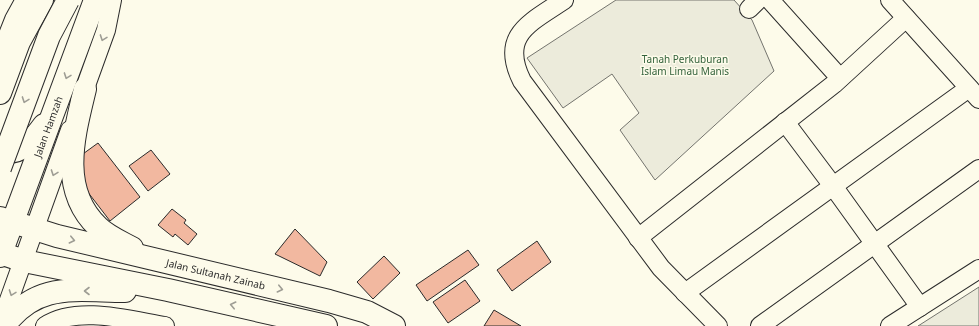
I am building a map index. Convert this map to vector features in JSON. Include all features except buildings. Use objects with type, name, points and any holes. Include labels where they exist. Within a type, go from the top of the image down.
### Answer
[{"type":"main road","points":[[0,60],[16,20],[27,0]]},
{"type":"main road","points":[[0,93],[19,42],[42,0]]},
{"type":"main road","points":[[0,168],[49,36],[68,0]]},
{"type":"main road","name":"Jalan Hamzah","points":[[0,254],[6,220],[54,111],[95,0]]},
{"type":"main road","points":[[85,89],[73,142],[72,163],[76,193],[89,217],[99,228],[148,258]]},
{"type":"main road","points":[[0,150],[11,152],[28,145],[54,111]]},
{"type":"main road","name":"Jalan Sultanah Zainab","points":[[6,220],[57,236],[329,301],[367,312],[394,326]]},
{"type":"main road","points":[[0,254],[24,261],[168,290],[273,320],[326,326]]},
{"type":"main road","points":[[4,326],[19,309],[34,298],[50,293],[168,290]]},
{"type":"street","points":[[0,325],[106,30],[112,0]]},
{"type":"street","points":[[564,0],[532,22],[519,34],[513,49],[515,67],[522,81],[638,238],[661,268],[685,293],[709,323]]},
{"type":"street","points":[[770,0],[840,78]]},
{"type":"street","points":[[685,293],[833,186],[974,94],[890,0]]},
{"type":"street","points":[[638,238],[840,78],[906,18]]},
{"type":"street","points":[[785,122],[920,307]]},
{"type":"street","points":[[760,326],[979,169]]},
{"type":"street","points":[[890,326],[979,269]]},
{"type":"street","points":[[45,326],[68,322],[77,315],[110,317],[165,326]]},
{"type":"street","points":[[90,326],[110,317]]},
{"type":"green space","name":"Tanah Perkuburan Islam Limau Manis","points":[[616,0],[734,0],[752,20],[774,71],[655,180],[620,130],[639,113],[612,74],[563,108],[527,58]]},
{"type":"green space","points":[[979,287],[979,326],[918,326]]}]
